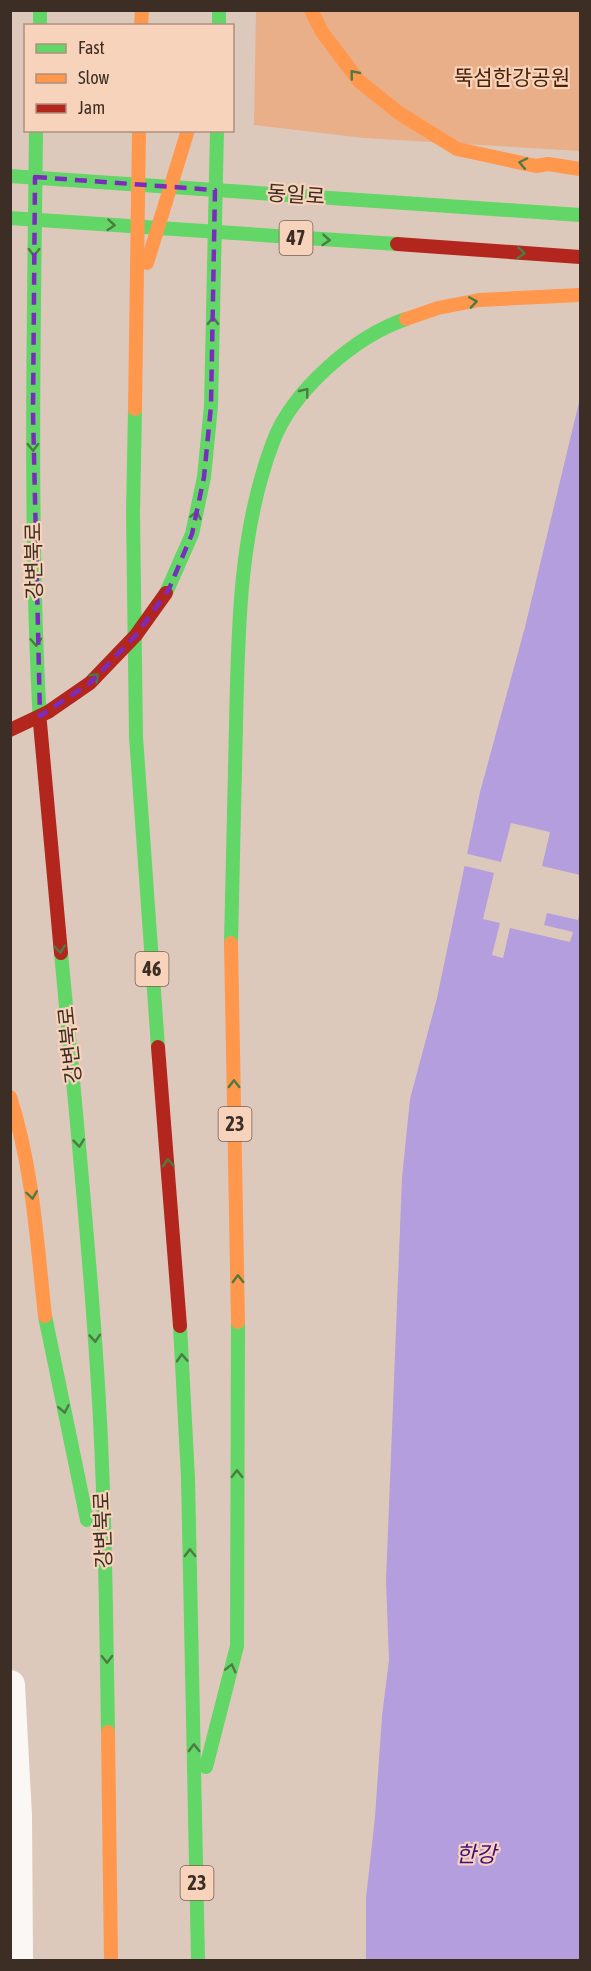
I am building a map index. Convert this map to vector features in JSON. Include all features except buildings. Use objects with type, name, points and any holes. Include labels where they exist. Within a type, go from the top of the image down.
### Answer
[{"type":"main road","points":[[310,10],[322,32],[359,81],[399,113],[458,149],[536,166],[548,164],[580,169]]},
{"type":"main road","name":"강변북로","points":[[36,132],[33,412],[35,633],[54,891],[83,1183],[97,1371],[106,1617],[111,1960]]},
{"type":"main road","name":"46","points":[[139,132],[133,514],[136,738],[181,1344],[188,1478],[196,1806]]},
{"type":"main road","points":[[135,302],[187,132]]},
{"type":"main road","points":[[10,730],[48,712],[90,683],[136,635],[169,589],[192,534],[204,477],[211,406],[217,132]]},
{"type":"main road","points":[[10,163],[49,178]]},
{"type":"main road","name":"동일로","points":[[10,176],[580,215]]},
{"type":"main road","name":"동일로","points":[[10,218],[580,257]]},
{"type":"main road","points":[[10,231],[49,221]]},
{"type":"main road","name":"23","points":[[198,1960],[196,1806],[237,1646],[238,1292],[231,958],[237,675],[243,578],[252,512],[273,441],[303,394],[322,372],[372,335],[402,320],[438,308],[479,300],[580,295]]},
{"type":"main road","points":[[10,713],[19,746]]},
{"type":"main road","points":[[35,813],[54,891]]},
{"type":"main road","points":[[10,1098],[19,1125],[32,1196],[45,1316],[106,1617]]},
{"type":"street","points":[[10,1686],[18,1960]]},
{"type":"highlighted area","points":[[35,177],[215,190],[211,406],[204,477],[192,534],[169,589],[136,635],[90,683],[40,716],[33,412]]},
{"type":"green space","name":"뚝섬한강공원","points":[[256,11],[580,11],[580,151],[364,138],[254,125]]},
{"type":"water","name":"한강","points":[[580,398],[580,1960],[366,1960],[366,1898],[389,1660],[386,1581],[402,1178],[410,1099],[437,998],[480,792],[525,627]]},
{"type":"pier","points":[[511,823],[550,832],[542,866],[580,875],[580,911],[578,920],[547,913],[544,925],[573,932],[570,942],[510,928],[503,958],[492,955],[500,923],[483,919],[494,873],[461,865],[464,853],[501,862]]},
{"type":"traffic: fast","points":[[40,10],[40,24]]},
{"type":"traffic: fast","points":[[219,10],[219,24]]},
{"type":"traffic: fast","points":[[36,132],[33,501],[40,723]]},
{"type":"traffic: fast","points":[[166,593],[192,534],[204,477],[211,406],[217,132]]},
{"type":"traffic: fast","points":[[10,176],[580,215]]},
{"type":"traffic: fast","points":[[10,218],[397,244]]},
{"type":"traffic: fast","points":[[231,943],[240,618],[247,546],[262,476],[282,423],[310,385],[366,338],[406,319]]},
{"type":"traffic: fast","points":[[135,409],[133,514],[136,737],[158,1047]]},
{"type":"traffic: fast","points":[[61,953],[85,1213],[100,1414],[108,1732]]},
{"type":"traffic: fast","points":[[45,1316],[87,1520]]},
{"type":"traffic: fast","points":[[206,1767],[237,1646],[238,1322]]},
{"type":"traffic: fast","points":[[180,1326],[188,1478],[198,1960]]},
{"type":"traffic: slow","points":[[141,24],[142,10]]},
{"type":"traffic: slow","points":[[311,10],[322,32],[359,81],[399,113],[457,149],[536,166],[548,164],[580,169]]},
{"type":"traffic: slow","points":[[135,409],[139,132]]},
{"type":"traffic: slow","points":[[147,263],[187,132]]},
{"type":"traffic: slow","points":[[406,319],[438,308],[479,300],[580,295]]},
{"type":"traffic: slow","points":[[231,943],[238,1322]]},
{"type":"traffic: slow","points":[[10,1097],[29,1178],[45,1316]]},
{"type":"traffic: slow","points":[[108,1732],[111,1960]]},
{"type":"traffic: jam","points":[[397,244],[580,257]]},
{"type":"traffic: jam","points":[[10,730],[48,712],[90,683],[136,635],[166,593]]},
{"type":"traffic: jam","points":[[40,723],[61,953]]},
{"type":"traffic: jam","points":[[158,1047],[180,1326]]}]
